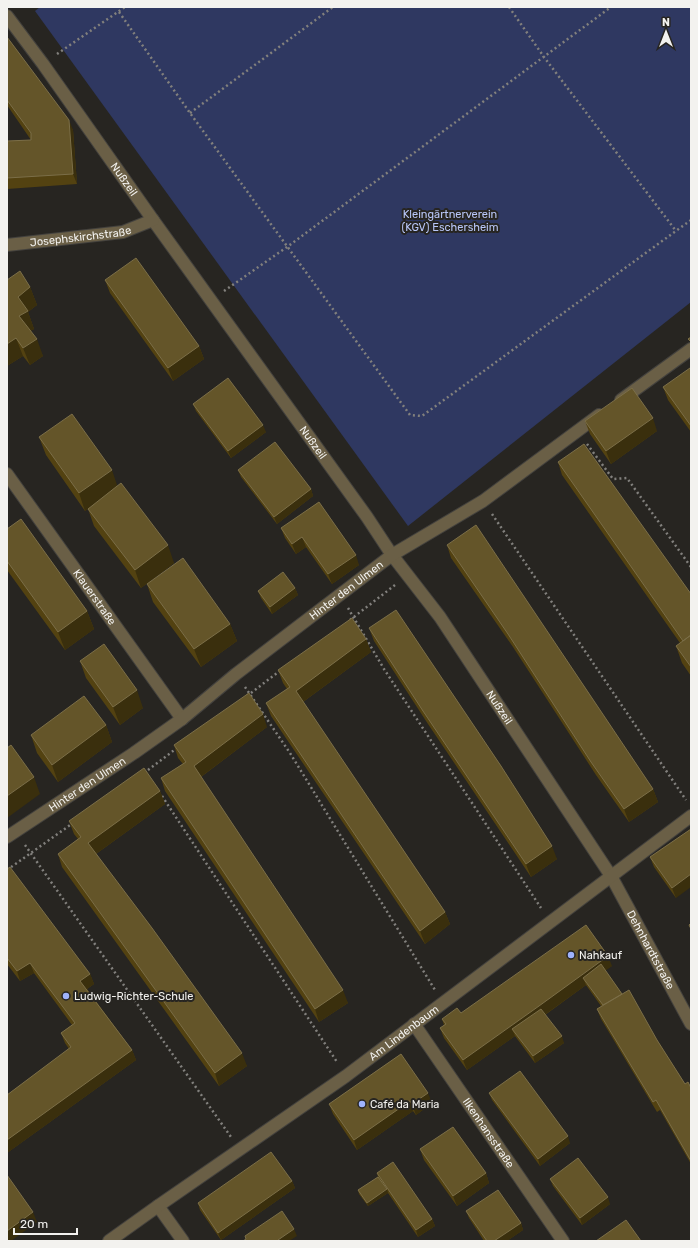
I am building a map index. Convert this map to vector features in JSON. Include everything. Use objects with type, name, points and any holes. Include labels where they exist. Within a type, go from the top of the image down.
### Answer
[{"type":"street","name":"Nußzeil","points":[[7,16],[43,64],[152,220],[367,517],[392,555],[440,617],[611,876]]},
{"type":"street","name":"Josephskirchstraße","points":[[7,245],[123,232],[152,220]]},
{"type":"street","name":"Hinter den Ulmen","points":[[11,834],[134,753],[182,718],[236,674],[392,555],[483,501],[691,349]]},
{"type":"street","name":"Klauerstraße","points":[[7,474],[182,718]]},
{"type":"street","name":"Am Lindenbaum","points":[[110,1241],[346,1076],[691,816]]},
{"type":"street","name":"Dehnhardtstraße","points":[[611,876],[691,1024]]},
{"type":"street","name":"Ilkenhansstraße","points":[[414,1024],[563,1241]]},
{"type":"street","points":[[158,1206],[183,1241]]},
{"type":"path","points":[[43,64],[125,7]]},
{"type":"path","points":[[190,113],[333,7]]},
{"type":"path","points":[[508,7],[676,231]]},
{"type":"path","points":[[211,300],[287,246],[611,7]]},
{"type":"path","points":[[119,12],[190,113],[410,415],[422,416],[691,220]]},
{"type":"path","points":[[577,431],[613,479],[627,478],[691,567]]},
{"type":"path","points":[[483,501],[687,801]]},
{"type":"path","points":[[347,622],[407,575]]},
{"type":"path","points":[[340,594],[384,669],[550,922]]},
{"type":"path","points":[[243,698],[286,667]]},
{"type":"path","points":[[236,674],[290,753],[443,1003]]},
{"type":"path","points":[[140,776],[182,744]]},
{"type":"path","points":[[134,753],[146,772]]},
{"type":"path","points":[[159,792],[346,1076]]},
{"type":"path","points":[[7,870],[76,822]]},
{"type":"path","points":[[11,834],[31,853],[240,1149]]},
{"type":"green space","name":"Kleingärtnerverein (KGV) Eschersheim","points":[[40,7],[691,7],[691,302],[408,526],[35,11]]},
{"type":"building","points":[[7,37],[69,120],[73,174],[7,178],[7,141],[31,140],[31,133],[7,100]]},
{"type":"building","points":[[136,258],[199,346],[168,368],[105,280]]},
{"type":"building","points":[[20,271],[30,287],[18,297],[28,311],[19,316],[37,339],[23,348],[16,338],[7,344],[7,280]]},
{"type":"building","points":[[690,368],[691,369],[691,426],[663,387]]},
{"type":"building","points":[[228,378],[263,425],[228,451],[193,404]]},
{"type":"building","points":[[632,388],[653,418],[606,451],[585,421]]},
{"type":"building","points":[[72,414],[112,470],[79,493],[39,437]]},
{"type":"building","points":[[275,442],[311,489],[274,517],[238,470]]},
{"type":"building","points":[[584,444],[691,594],[691,635],[683,641],[558,462]]},
{"type":"building","points":[[121,483],[168,545],[135,570],[88,509]]},
{"type":"building","points":[[319,502],[356,555],[328,574],[302,537],[292,544],[281,528]]},
{"type":"building","points":[[21,519],[87,611],[58,632],[7,561],[7,529]]},
{"type":"building","points":[[476,525],[653,789],[624,809],[591,762],[508,634],[447,545]]},
{"type":"building","points":[[183,558],[230,624],[194,649],[147,584]]},
{"type":"building","points":[[283,572],[295,588],[270,607],[258,591]]},
{"type":"building","points":[[396,610],[501,766],[552,846],[526,864],[369,628]]},
{"type":"building","points":[[352,618],[366,639],[296,691],[445,912],[420,931],[266,703],[290,687],[278,670]]},
{"type":"building","points":[[691,635],[691,667],[676,646]]},
{"type":"building","points":[[104,644],[137,690],[113,707],[80,661]]},
{"type":"building","points":[[249,693],[263,714],[194,766],[343,990],[315,1009],[161,778],[186,762],[174,745]]},
{"type":"building","points":[[84,696],[106,725],[52,765],[31,735]]},
{"type":"building","points":[[11,745],[34,777],[7,796],[7,748]]},
{"type":"building","points":[[144,768],[160,791],[88,843],[152,928],[242,1053],[215,1073],[58,854],[81,837],[69,821]]},
{"type":"building","points":[[691,829],[691,874],[672,888],[650,857]]},
{"type":"building","points":[[10,867],[90,974],[80,981],[132,1050],[7,1140],[7,1095],[71,1047],[61,1033],[75,1023],[30,963],[17,971],[7,958],[7,869]]},
{"type":"building","points":[[586,925],[608,956],[463,1060],[440,1028],[446,1024],[442,1019],[457,1008],[461,1013]]},
{"type":"building","points":[[601,964],[622,994],[603,1005],[583,978]]},
{"type":"building","points":[[629,990],[657,1040],[685,1084],[688,1082],[691,1088],[691,1161],[656,1100],[653,1102],[597,1009]]},
{"type":"building","points":[[541,1009],[562,1036],[533,1056],[512,1029]]},
{"type":"building","points":[[401,1054],[428,1093],[412,1104],[410,1101],[354,1140],[329,1104]]},
{"type":"building","points":[[520,1071],[568,1136],[538,1159],[489,1093]]},
{"type":"building","points":[[453,1127],[486,1173],[453,1196],[420,1149]]},
{"type":"building","points":[[271,1152],[292,1181],[218,1233],[198,1203]]},
{"type":"building","points":[[578,1158],[608,1197],[580,1218],[550,1179]]},
{"type":"building","points":[[393,1162],[432,1219],[416,1230],[377,1173]]},
{"type":"building","points":[[7,1175],[33,1212],[7,1231]]},
{"type":"building","points":[[378,1177],[387,1189],[367,1203],[358,1190]]},
{"type":"building","points":[[498,1190],[521,1223],[494,1241],[487,1241],[466,1211]]},
{"type":"building","points":[[282,1211],[294,1229],[278,1240],[279,1241],[243,1241],[246,1239],[245,1236]]},
{"type":"building","points":[[626,1220],[641,1241],[596,1241]]},
{"type":"place","name":"Nahkauf","points":[[571,955]]},
{"type":"place","name":"Ludwig-Richter-Schule","points":[[66,996]]},
{"type":"place","name":"Café da Maria","points":[[362,1104]]}]
